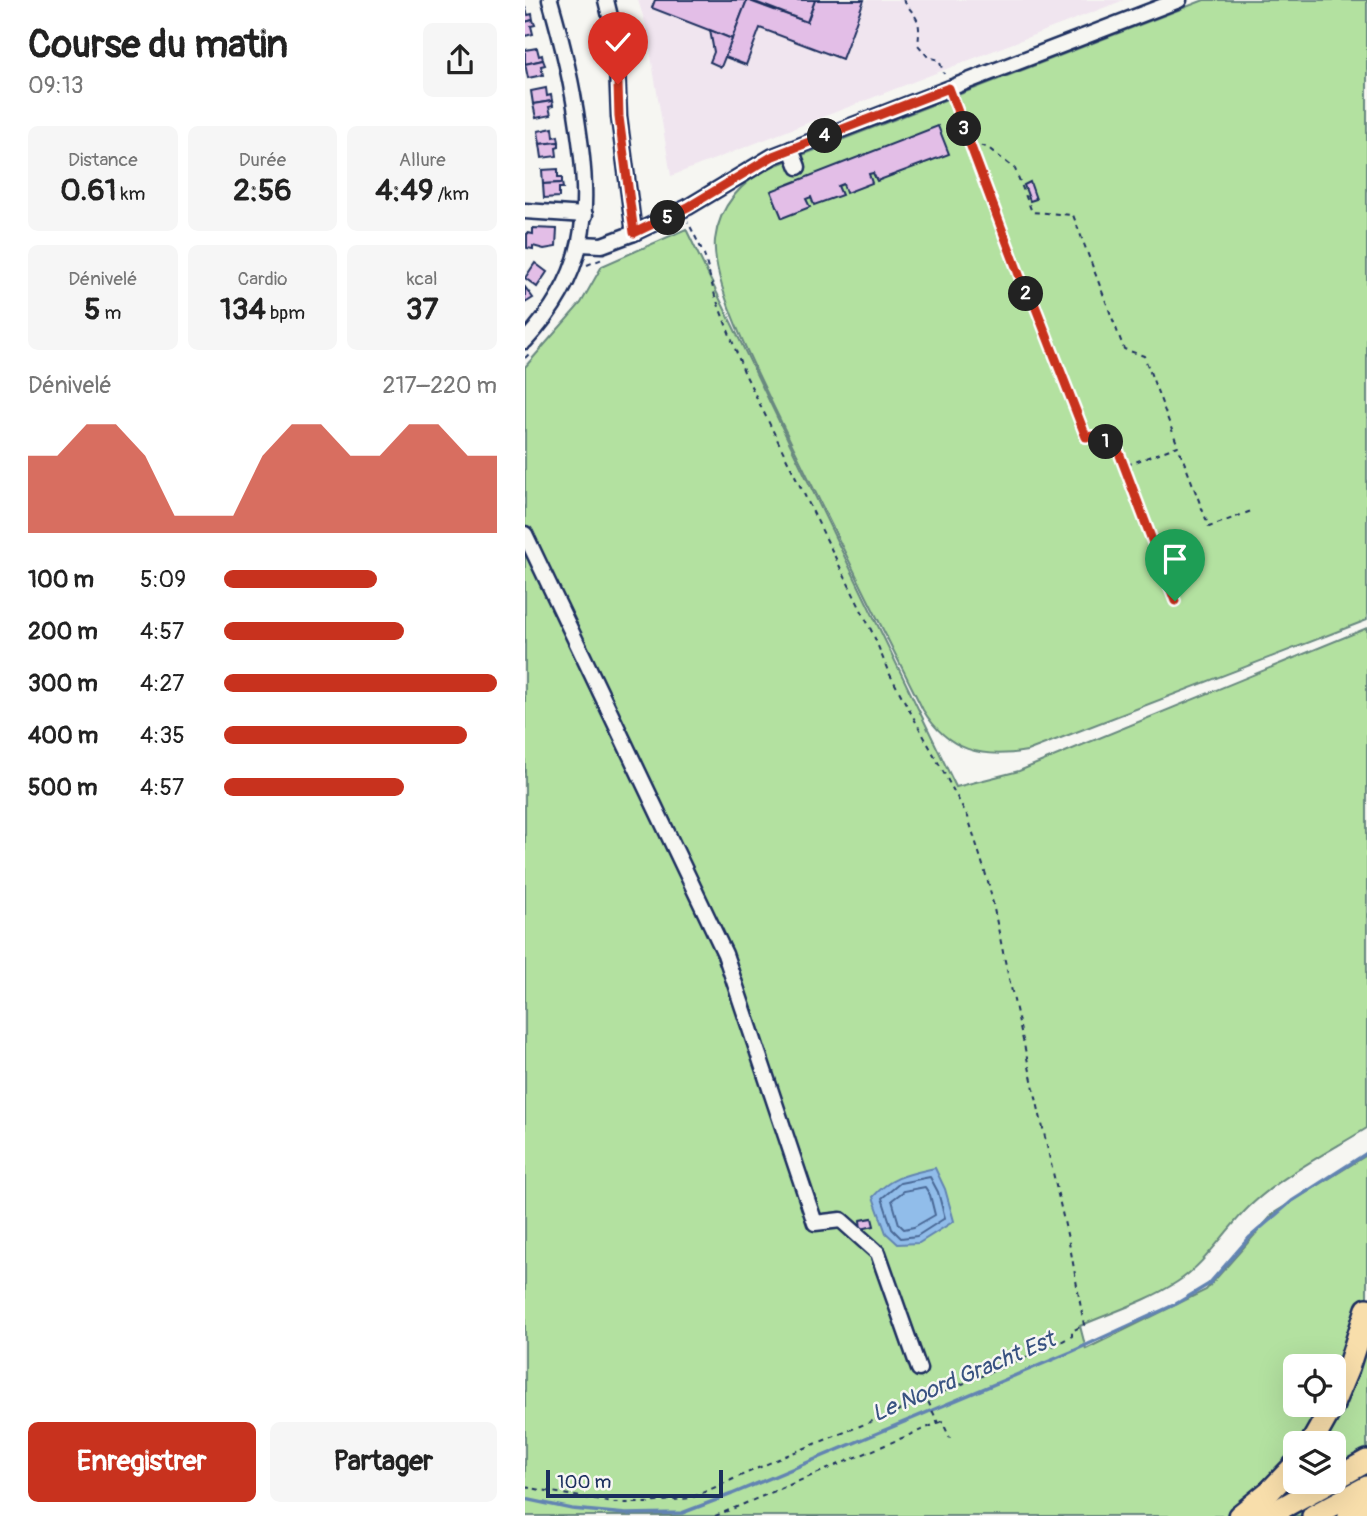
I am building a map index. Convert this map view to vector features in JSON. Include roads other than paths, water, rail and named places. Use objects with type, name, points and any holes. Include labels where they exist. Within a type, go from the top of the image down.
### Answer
[{"type":"highway","points":[[1346,1373],[1367,1309]]},
{"type":"highway","points":[[1346,1473],[1367,1461]]},
{"type":"highway","points":[[1239,1516],[1283,1478]]},
{"type":"highway","points":[[1313,1516],[1367,1487]]},
{"type":"highway","points":[[1267,1516],[1307,1494]]},
{"type":"highway","points":[[1349,1516],[1367,1508]]},
{"type":"street","points":[[525,341],[546,317],[561,293],[580,244],[585,215],[584,174],[576,114],[563,46],[550,0]]},
{"type":"street","points":[[605,0],[615,41],[618,110],[634,233]]},
{"type":"street","points":[[580,244],[602,245],[634,233],[688,207],[767,159],[1179,0]]},
{"type":"street","points":[[791,149],[798,167]]},
{"type":"street","points":[[525,211],[585,215]]},
{"type":"street","points":[[525,534],[725,954],[815,1223],[841,1220],[878,1253],[919,1369]]},
{"type":"water","points":[[935,1168],[945,1189],[954,1221],[919,1243],[898,1244],[886,1233],[873,1197],[893,1181]]},
{"type":"waterway","name":"Le Noord Gracht Est","points":[[525,1499],[572,1509],[626,1514],[682,1513],[732,1494],[1071,1352],[1176,1304],[1209,1284],[1250,1237],[1292,1201],[1367,1153]]}]
